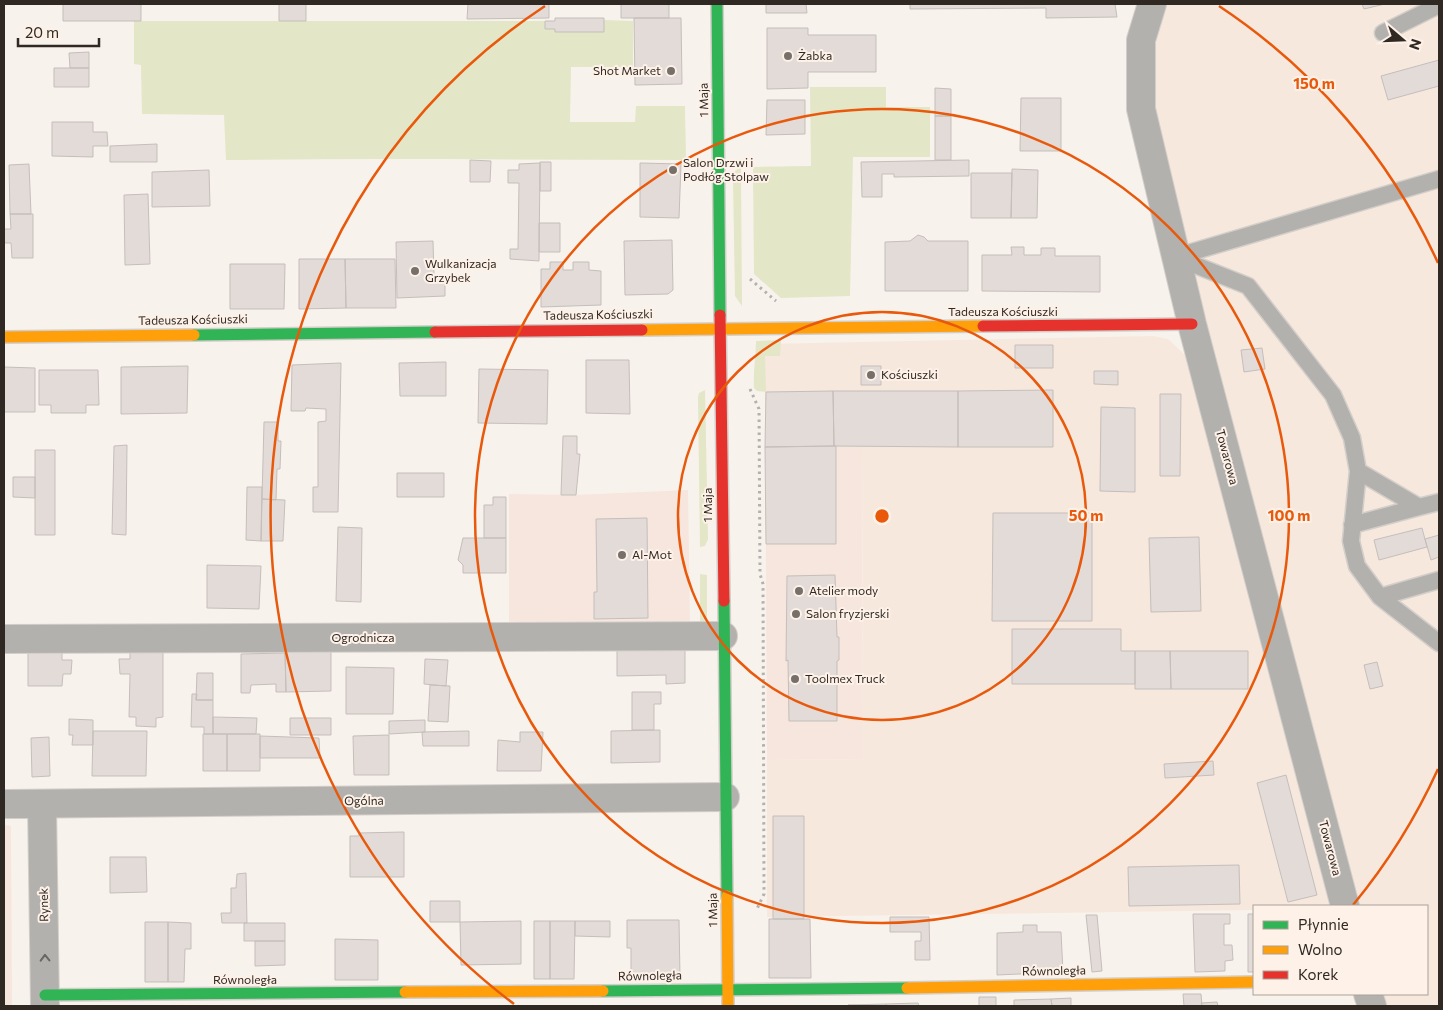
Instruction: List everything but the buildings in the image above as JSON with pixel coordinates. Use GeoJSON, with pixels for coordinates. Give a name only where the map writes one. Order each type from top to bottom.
{"type":"FeatureCollection","features":[{"type":"Feature","properties":{"kind":"street","name":"1 Maja"},"geometry":{"type":"LineString","coordinates":[[717,4],[722,636],[728,1006]]}},
{"type":"Feature","properties":{"kind":"street","name":"Towarowa"},"geometry":{"type":"LineString","coordinates":[[1152,4],[1141,40],[1141,109],[1192,324],[1345,905]]}},
{"type":"Feature","properties":{"kind":"street","name":"Tadeusza Kościuszki"},"geometry":{"type":"LineString","coordinates":[[4,337],[1192,324]]}},
{"type":"Feature","properties":{"kind":"street","name":"Ogrodnicza"},"geometry":{"type":"LineString","coordinates":[[4,639],[722,636]]}},
{"type":"Feature","properties":{"kind":"street","name":"Ogólna"},"geometry":{"type":"LineString","coordinates":[[4,804],[725,797]]}},
{"type":"Feature","properties":{"kind":"street","name":"Rynek"},"geometry":{"type":"LineString","coordinates":[[42,804],[45,1000]]}},
{"type":"Feature","properties":{"kind":"street","name":"Równoległa"},"geometry":{"type":"LineString","coordinates":[[45,1000],[1253,982]]}},
{"type":"Feature","properties":{"kind":"lane"},"geometry":{"type":"LineString","coordinates":[[1383,33],[1439,5]]}},
{"type":"Feature","properties":{"kind":"lane"},"geometry":{"type":"LineString","coordinates":[[1175,257],[1439,179]]}},
{"type":"Feature","properties":{"kind":"lane"},"geometry":{"type":"LineString","coordinates":[[1175,257],[1248,286],[1333,395],[1352,438],[1358,471],[1351,541],[1358,566],[1380,597],[1439,643]]}},
{"type":"Feature","properties":{"kind":"lane"},"geometry":{"type":"LineString","coordinates":[[1358,471],[1419,507]]}},
{"type":"Feature","properties":{"kind":"lane"},"geometry":{"type":"LineString","coordinates":[[1352,525],[1439,502]]}},
{"type":"Feature","properties":{"kind":"lane"},"geometry":{"type":"LineString","coordinates":[[1380,597],[1439,580]]}},
{"type":"Feature","properties":{"kind":"path"},"geometry":{"type":"LineString","coordinates":[[750,279],[779,303]]}},
{"type":"Feature","properties":{"kind":"path"},"geometry":{"type":"LineString","coordinates":[[750,383],[750,390],[759,409],[760,574],[763,594],[764,894],[756,909],[756,918]]}},
{"type":"Feature","properties":{"kind":"shaded area"},"geometry":{"type":"Polygon","coordinates":[[[1154,4],[1439,4],[1439,1006],[1374,1006],[1370,995],[1428,995],[1428,905],[1347,905],[1144,108],[1154,4]]]}},
{"type":"Feature","properties":{"kind":"shaded area"},"geometry":{"type":"Polygon","coordinates":[[[1153,336],[1168,339],[1186,356],[1333,905],[1253,905],[1253,910],[767,917],[767,760],[863,759],[862,447],[833,446],[833,391],[765,392],[765,344],[1153,336]]]}},
{"type":"Feature","properties":{"kind":"shaded area"},"geometry":{"type":"Polygon","coordinates":[[[833,391],[862,446],[863,759],[767,760],[765,392],[833,391]]]}},
{"type":"Feature","properties":{"kind":"shaded area"},"geometry":{"type":"Polygon","coordinates":[[[688,490],[690,627],[509,630],[509,494],[576,495],[688,490]]]}},
{"type":"Feature","properties":{"kind":"shaded area"},"geometry":{"type":"Polygon","coordinates":[[[4,825],[11,826],[12,1006],[4,1006],[4,825]]]}},
{"type":"Feature","properties":{"kind":"green space"},"geometry":{"type":"Polygon","coordinates":[[[604,20],[633,21],[633,67],[571,67],[570,122],[635,122],[636,106],[685,106],[686,160],[226,160],[224,115],[142,114],[141,65],[134,64],[134,21],[545,21],[545,29],[555,29],[555,32],[604,32],[604,20]]]}},
{"type":"Feature","properties":{"kind":"green space"},"geometry":{"type":"Polygon","coordinates":[[[810,87],[886,87],[886,107],[930,107],[930,157],[853,157],[850,296],[781,298],[754,274],[753,167],[811,166],[810,87]]]}},
{"type":"Feature","properties":{"kind":"green space"},"geometry":{"type":"Polygon","coordinates":[[[741,167],[742,306],[735,296],[733,177],[735,171],[741,167]]]}},
{"type":"Feature","properties":{"kind":"green space"},"geometry":{"type":"Polygon","coordinates":[[[781,340],[780,356],[765,356],[766,392],[757,391],[754,388],[756,341],[781,340]]]}},
{"type":"Feature","properties":{"kind":"green space"},"geometry":{"type":"Polygon","coordinates":[[[705,390],[708,539],[705,546],[700,547],[698,397],[699,393],[705,390]]]}},
{"type":"Feature","properties":{"kind":"green space"},"geometry":{"type":"Polygon","coordinates":[[[700,574],[707,575],[707,619],[700,624],[700,574]]]}},
{"type":"Feature","properties":{"kind":"traffic: fast"},"geometry":{"type":"LineString","coordinates":[[717,4],[720,315]]}},
{"type":"Feature","properties":{"kind":"traffic: fast"},"geometry":{"type":"LineString","coordinates":[[194,335],[435,332]]}},
{"type":"Feature","properties":{"kind":"traffic: fast"},"geometry":{"type":"LineString","coordinates":[[724,601],[727,896]]}},
{"type":"Feature","properties":{"kind":"traffic: fast"},"geometry":{"type":"LineString","coordinates":[[603,991],[907,988]]}},
{"type":"Feature","properties":{"kind":"traffic: fast"},"geometry":{"type":"LineString","coordinates":[[45,995],[405,992]]}},
{"type":"Feature","properties":{"kind":"traffic: slow"},"geometry":{"type":"LineString","coordinates":[[642,330],[983,326]]}},
{"type":"Feature","properties":{"kind":"traffic: slow"},"geometry":{"type":"LineString","coordinates":[[4,337],[194,335]]}},
{"type":"Feature","properties":{"kind":"traffic: slow"},"geometry":{"type":"LineString","coordinates":[[727,896],[728,1006]]}},
{"type":"Feature","properties":{"kind":"traffic: slow"},"geometry":{"type":"LineString","coordinates":[[907,988],[1253,982]]}},
{"type":"Feature","properties":{"kind":"traffic: slow"},"geometry":{"type":"LineString","coordinates":[[405,992],[603,991]]}},
{"type":"Feature","properties":{"kind":"traffic: jam"},"geometry":{"type":"LineString","coordinates":[[720,315],[724,601]]}},
{"type":"Feature","properties":{"kind":"traffic: jam"},"geometry":{"type":"LineString","coordinates":[[983,326],[1192,324]]}},
{"type":"Feature","properties":{"kind":"traffic: jam"},"geometry":{"type":"LineString","coordinates":[[435,332],[642,330]]}},
{"type":"Feature","properties":{"kind":"place","name":"Żabka"},"geometry":{"type":"Point","coordinates":[788,56]}},
{"type":"Feature","properties":{"kind":"place","name":"Shot Market"},"geometry":{"type":"Point","coordinates":[671,71]}},
{"type":"Feature","properties":{"kind":"place","name":"Salon Drzwi i Podłóg Stolpaw"},"geometry":{"type":"Point","coordinates":[673,170]}},
{"type":"Feature","properties":{"kind":"place","name":"Wulkanizacja Grzybek"},"geometry":{"type":"Point","coordinates":[415,271]}},
{"type":"Feature","properties":{"kind":"place","name":"Kościuszki"},"geometry":{"type":"Point","coordinates":[871,375]}},
{"type":"Feature","properties":{"kind":"place","name":"Al-Mot"},"geometry":{"type":"Point","coordinates":[622,555]}},
{"type":"Feature","properties":{"kind":"place","name":"Atelier mody"},"geometry":{"type":"Point","coordinates":[799,591]}},
{"type":"Feature","properties":{"kind":"place","name":"Salon fryzjerski"},"geometry":{"type":"Point","coordinates":[796,614]}},
{"type":"Feature","properties":{"kind":"place","name":"Toolmex Truck"},"geometry":{"type":"Point","coordinates":[795,679]}}]}
